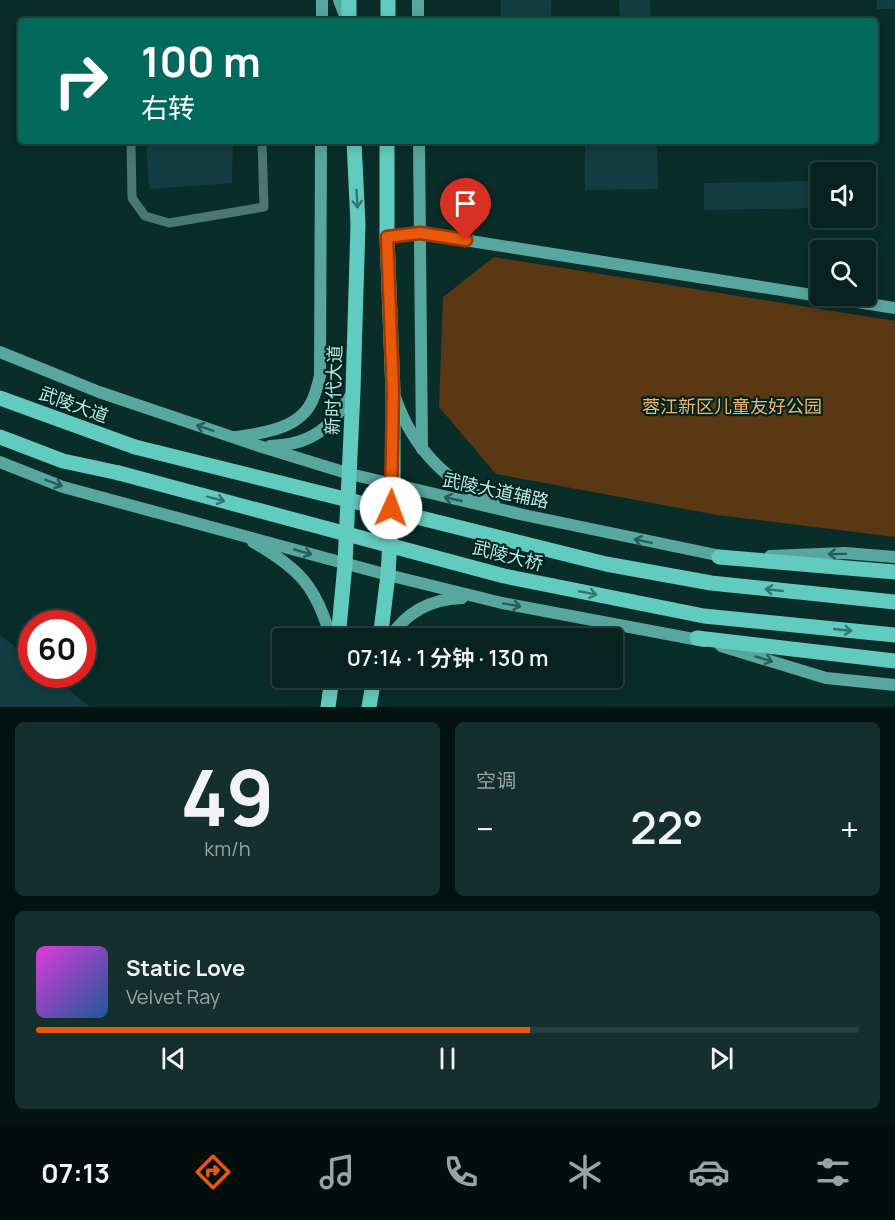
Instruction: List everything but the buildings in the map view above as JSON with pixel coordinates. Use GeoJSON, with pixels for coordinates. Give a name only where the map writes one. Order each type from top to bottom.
{"type":"FeatureCollection","features":[{"type":"Feature","properties":{"kind":"main road"},"geometry":{"type":"LineString","coordinates":[[348,18],[349,0]]}},
{"type":"Feature","properties":{"kind":"main road"},"geometry":{"type":"LineString","coordinates":[[388,0],[388,18]]}},
{"type":"Feature","properties":{"kind":"main road","name":"新时代大道"},"geometry":{"type":"LineString","coordinates":[[339,628],[345,564],[353,391],[358,224],[354,144]]}},
{"type":"Feature","properties":{"kind":"main road"},"geometry":{"type":"LineString","coordinates":[[381,628],[388,575],[393,486],[387,144]]}},
{"type":"Feature","properties":{"kind":"main road","name":"武陵大道"},"geometry":{"type":"LineString","coordinates":[[0,398],[135,447]]}},
{"type":"Feature","properties":{"kind":"main road","name":"武陵大桥"},"geometry":{"type":"LineString","coordinates":[[0,437],[63,461],[119,473],[504,576],[704,616],[895,635]]}},
{"type":"Feature","properties":{"kind":"main road","name":"武陵大桥"},"geometry":{"type":"LineString","coordinates":[[135,447],[606,564],[711,584],[895,602]]}},
{"type":"Feature","properties":{"kind":"main road"},"geometry":{"type":"LineString","coordinates":[[719,557],[895,572]]}},
{"type":"Feature","properties":{"kind":"main road"},"geometry":{"type":"LineString","coordinates":[[697,638],[895,661]]}},
{"type":"Feature","properties":{"kind":"main road"},"geometry":{"type":"LineString","coordinates":[[328,707],[331,688]]}},
{"type":"Feature","properties":{"kind":"main road"},"geometry":{"type":"LineString","coordinates":[[369,707],[372,688]]}},
{"type":"Feature","properties":{"kind":"street"},"geometry":{"type":"LineString","coordinates":[[322,0],[322,18]]}},
{"type":"Feature","properties":{"kind":"street"},"geometry":{"type":"LineString","coordinates":[[339,0],[347,18]]}},
{"type":"Feature","properties":{"kind":"street"},"geometry":{"type":"LineString","coordinates":[[418,0],[418,18]]}},
{"type":"Feature","properties":{"kind":"street"},"geometry":{"type":"LineString","coordinates":[[233,438],[268,432],[293,423],[313,401],[320,376],[321,144]]}},
{"type":"Feature","properties":{"kind":"street"},"geometry":{"type":"LineString","coordinates":[[419,144],[422,449]]}},
{"type":"Feature","properties":{"kind":"street"},"geometry":{"type":"LineString","coordinates":[[387,237],[420,233],[895,308]]}},
{"type":"Feature","properties":{"kind":"street","name":"武陵大道辅路"},"geometry":{"type":"LineString","coordinates":[[0,352],[99,392],[259,447],[393,486],[719,557],[845,553],[895,557]]}},
{"type":"Feature","properties":{"kind":"street"},"geometry":{"type":"LineString","coordinates":[[259,447],[292,446],[318,433],[338,416],[353,391]]}},
{"type":"Feature","properties":{"kind":"street"},"geometry":{"type":"LineString","coordinates":[[393,392],[403,421],[422,449],[443,473],[465,488],[503,508],[524,515]]}},
{"type":"Feature","properties":{"kind":"street"},"geometry":{"type":"LineString","coordinates":[[0,462],[63,487],[388,575],[479,597],[697,638],[826,678],[895,685]]}},
{"type":"Feature","properties":{"kind":"street"},"geometry":{"type":"LineString","coordinates":[[237,533],[275,555],[299,574],[320,603],[327,628]]}},
{"type":"Feature","properties":{"kind":"street"},"geometry":{"type":"LineString","coordinates":[[397,628],[403,620],[424,605],[448,598],[479,597]]}},
{"type":"Feature","properties":{"kind":"lane"},"geometry":{"type":"LineString","coordinates":[[131,144],[132,198],[145,216],[169,223],[264,207],[262,144]]}},
{"type":"Feature","properties":{"kind":"green space","name":"蓉江新区儿童友好公园"},"geometry":{"type":"Polygon","coordinates":[[[494,257],[895,321],[895,537],[717,515],[496,474],[439,407],[443,297],[494,257]]]}},
{"type":"Feature","properties":{"kind":"route"},"geometry":{"type":"LineString","coordinates":[[391,508],[393,392],[387,237],[420,233],[466,240]]}}]}
